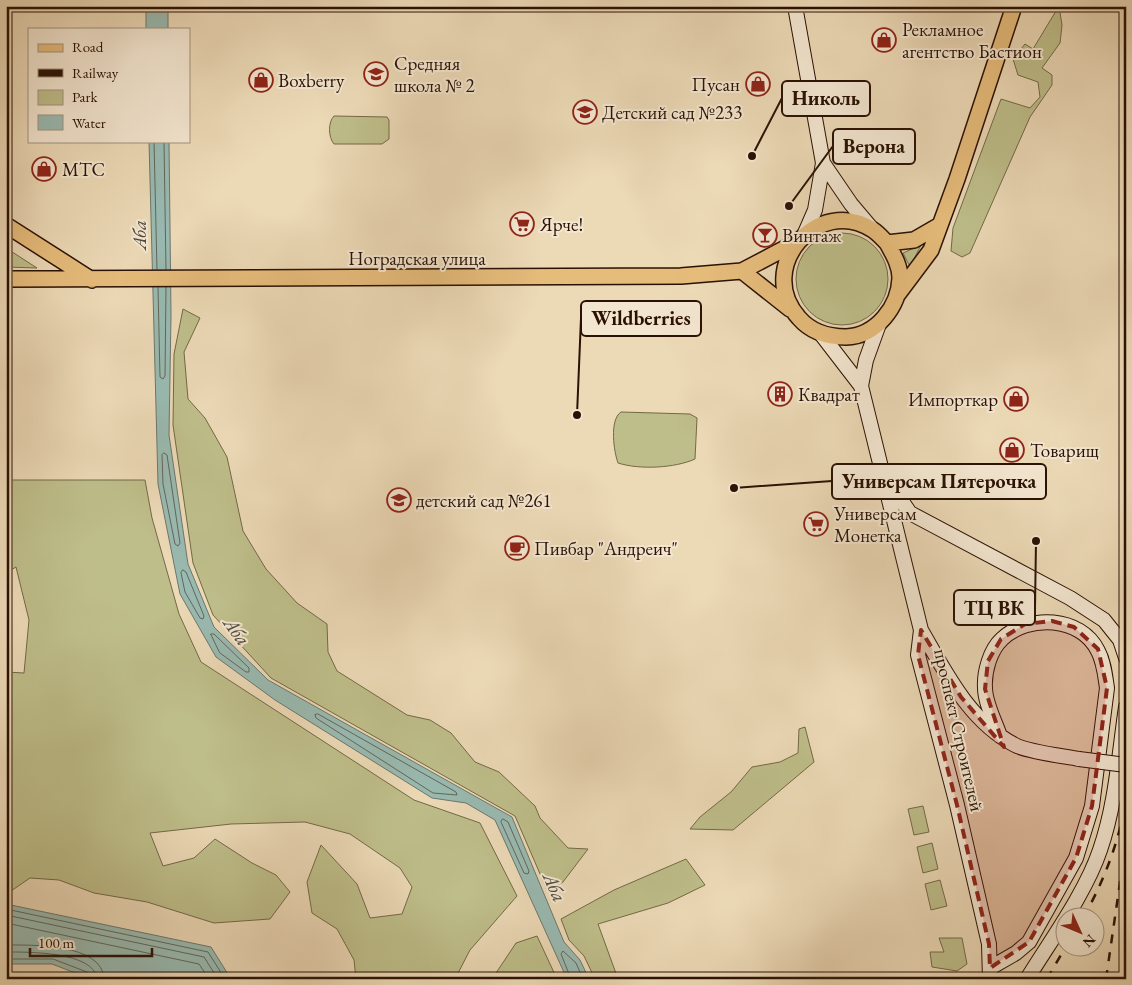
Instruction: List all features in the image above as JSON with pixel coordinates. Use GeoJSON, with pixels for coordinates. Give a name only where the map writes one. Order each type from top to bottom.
{"type":"FeatureCollection","features":[{"type":"Feature","properties":{"kind":"main road"},"geometry":{"type":"LineString","coordinates":[[793,311],[785,294],[783,276],[787,258],[801,238],[815,210],[823,164],[795,6]]}},
{"type":"Feature","properties":{"kind":"main road"},"geometry":{"type":"LineString","coordinates":[[821,334],[836,337],[851,336],[866,332],[878,324],[890,311],[897,296],[931,250],[957,179],[1014,6]]}},
{"type":"Feature","properties":{"kind":"main road"},"geometry":{"type":"LineString","coordinates":[[823,164],[851,204],[887,243],[896,259],[900,277],[897,296]]}},
{"type":"Feature","properties":{"kind":"main road"},"geometry":{"type":"LineString","coordinates":[[861,386],[821,334],[805,324],[793,311],[742,271],[801,238],[821,224],[838,221],[856,223],[873,230]]}},
{"type":"Feature","properties":{"kind":"main road"},"geometry":{"type":"LineString","coordinates":[[6,225],[92,280]]}},
{"type":"Feature","properties":{"kind":"main road"},"geometry":{"type":"LineString","coordinates":[[887,243],[914,240],[940,226]]}},
{"type":"Feature","properties":{"kind":"main road","name":"Ноградская улица"},"geometry":{"type":"LineString","coordinates":[[6,279],[662,276],[742,271]]}},
{"type":"Feature","properties":{"kind":"main road"},"geometry":{"type":"LineString","coordinates":[[861,386],[866,360],[878,324]]}},
{"type":"Feature","properties":{"kind":"main road","name":"проспект Строителей"},"geometry":{"type":"LineString","coordinates":[[861,386],[921,630],[918,655],[957,804],[989,944],[990,973]]}},
{"type":"Feature","properties":{"kind":"main road"},"geometry":{"type":"LineString","coordinates":[[882,472],[910,513],[1070,598],[1104,620],[1120,640],[1126,658]]}},
{"type":"Feature","properties":{"kind":"main road"},"geometry":{"type":"LineString","coordinates":[[990,973],[1029,942],[1076,858],[1092,806],[1107,688],[1104,668],[1098,649],[1074,628],[1052,621],[1025,624],[1001,639],[988,661],[985,689],[1000,736]]}},
{"type":"Feature","properties":{"kind":"main road"},"geometry":{"type":"LineString","coordinates":[[921,630],[961,697],[983,724],[1000,736],[1016,746],[1079,759],[1126,765]]}},
{"type":"Feature","properties":{"kind":"main road"},"geometry":{"type":"LineString","coordinates":[[1027,979],[1085,882],[1100,851],[1110,818],[1126,707]]}},
{"type":"Feature","properties":{"kind":"highlighted area"},"geometry":{"type":"Polygon","coordinates":[[[1052,621],[1074,627],[1098,649],[1107,688],[1092,806],[1076,858],[1029,942],[990,968],[989,944],[957,805],[918,655],[921,630],[961,697],[1004,747],[985,689],[988,661],[1001,639],[1025,624],[1052,621]]]}},
{"type":"Feature","properties":{"kind":"green space"},"geometry":{"type":"Polygon","coordinates":[[[1059,6],[1062,25],[1060,43],[1042,68],[1052,75],[1052,85],[1030,117],[970,253],[962,257],[951,251],[953,228],[1001,99],[1030,108],[1040,97],[1038,82],[1018,75],[1013,59],[1025,44],[1033,49],[1059,6]]]}},
{"type":"Feature","properties":{"kind":"green space"},"geometry":{"type":"Polygon","coordinates":[[[334,116],[387,117],[389,120],[389,139],[382,144],[334,144],[329,130],[334,116]]]}},
{"type":"Feature","properties":{"kind":"green space"},"geometry":{"type":"Polygon","coordinates":[[[833,233],[851,233],[868,240],[881,253],[888,270],[888,288],[881,305],[868,318],[851,325],[833,325],[816,318],[803,305],[796,288],[796,270],[803,253],[816,240],[833,233]]]}},
{"type":"Feature","properties":{"kind":"green space"},"geometry":{"type":"Polygon","coordinates":[[[921,245],[910,267],[903,253],[921,245]]]}},
{"type":"Feature","properties":{"kind":"green space"},"geometry":{"type":"Polygon","coordinates":[[[6,248],[37,268],[6,267],[6,248]]]}},
{"type":"Feature","properties":{"kind":"green space"},"geometry":{"type":"Polygon","coordinates":[[[183,309],[200,318],[184,352],[188,399],[205,418],[227,457],[243,531],[266,569],[297,603],[327,624],[328,652],[337,671],[407,715],[430,720],[451,733],[475,762],[499,772],[535,806],[540,818],[568,848],[588,849],[563,882],[547,890],[515,816],[271,678],[213,615],[193,563],[173,425],[174,354],[183,309]]]}},
{"type":"Feature","properties":{"kind":"green space"},"geometry":{"type":"Polygon","coordinates":[[[621,412],[690,414],[697,418],[695,459],[657,467],[636,467],[618,463],[614,444],[614,429],[617,416],[621,412]]]}},
{"type":"Feature","properties":{"kind":"green space"},"geometry":{"type":"Polygon","coordinates":[[[6,480],[145,480],[152,518],[179,614],[201,662],[414,800],[480,823],[517,896],[470,950],[455,979],[356,979],[354,960],[337,929],[312,913],[307,882],[321,845],[357,884],[370,918],[402,914],[412,887],[400,868],[350,834],[305,822],[231,824],[150,833],[163,866],[194,858],[215,839],[252,863],[276,875],[290,892],[270,919],[214,923],[147,902],[94,893],[59,880],[30,878],[11,891],[6,879],[6,672],[24,673],[29,620],[16,567],[6,573],[6,480]]]}},
{"type":"Feature","properties":{"kind":"green space"},"geometry":{"type":"Polygon","coordinates":[[[805,727],[814,762],[733,830],[690,829],[700,817],[731,792],[752,767],[780,762],[798,753],[799,729],[805,727]]]}},
{"type":"Feature","properties":{"kind":"green space"},"geometry":{"type":"Polygon","coordinates":[[[923,806],[929,832],[914,835],[908,809],[923,806]]]}},
{"type":"Feature","properties":{"kind":"green space"},"geometry":{"type":"Polygon","coordinates":[[[932,843],[938,869],[923,873],[917,847],[932,843]]]}},
{"type":"Feature","properties":{"kind":"green space"},"geometry":{"type":"Polygon","coordinates":[[[686,859],[705,885],[668,903],[598,924],[618,979],[595,979],[584,956],[569,940],[561,919],[614,890],[686,859]]]}},
{"type":"Feature","properties":{"kind":"green space"},"geometry":{"type":"Polygon","coordinates":[[[940,880],[947,906],[931,910],[925,884],[940,880]]]}},
{"type":"Feature","properties":{"kind":"green space"},"geometry":{"type":"Polygon","coordinates":[[[537,936],[557,979],[492,979],[516,943],[537,936]]]}},
{"type":"Feature","properties":{"kind":"green space"},"geometry":{"type":"Polygon","coordinates":[[[939,938],[962,938],[967,964],[957,971],[932,967],[930,952],[944,952],[939,938]]]}},
{"type":"Feature","properties":{"kind":"water"},"geometry":{"type":"Polygon","coordinates":[[[146,6],[168,6],[168,28],[146,28],[146,6]]]}},
{"type":"Feature","properties":{"kind":"water","name":"Аба"},"geometry":{"type":"Polygon","coordinates":[[[149,142],[169,142],[171,315],[169,435],[188,564],[214,627],[268,680],[512,817],[564,942],[580,960],[589,979],[567,979],[495,820],[466,803],[432,798],[275,700],[216,657],[180,594],[158,484],[149,142]]]}},
{"type":"Feature","properties":{"kind":"water"},"geometry":{"type":"Polygon","coordinates":[[[6,904],[211,947],[231,979],[91,979],[52,964],[6,964],[6,904]]]}},
{"type":"Feature","properties":{"kind":"railway"},"geometry":{"type":"LineString","coordinates":[[1088,908],[1110,861],[1126,800]]}},
{"type":"Feature","properties":{"kind":"railway"},"geometry":{"type":"LineString","coordinates":[[1106,979],[1126,841]]}},
{"type":"Feature","properties":{"kind":"railway"},"geometry":{"type":"LineString","coordinates":[[1047,979],[1059,958]]}},
{"type":"Feature","properties":{"kind":"place","name":"Рекламное агентство Бастион"},"geometry":{"type":"Point","coordinates":[884,40]}},
{"type":"Feature","properties":{"kind":"place","name":"Средняя школа № 2"},"geometry":{"type":"Point","coordinates":[376,74]}},
{"type":"Feature","properties":{"kind":"place","name":"Boxberry"},"geometry":{"type":"Point","coordinates":[261,80]}},
{"type":"Feature","properties":{"kind":"place","name":"Пусан"},"geometry":{"type":"Point","coordinates":[758,84]}},
{"type":"Feature","properties":{"kind":"place","name":"Детский сад №233"},"geometry":{"type":"Point","coordinates":[585,112]}},
{"type":"Feature","properties":{"kind":"place","name":"Николь"},"geometry":{"type":"Point","coordinates":[752,156]}},
{"type":"Feature","properties":{"kind":"place","name":"МТС"},"geometry":{"type":"Point","coordinates":[44,169]}},
{"type":"Feature","properties":{"kind":"place","name":"Верона"},"geometry":{"type":"Point","coordinates":[789,206]}},
{"type":"Feature","properties":{"kind":"place","name":"Ярче!"},"geometry":{"type":"Point","coordinates":[522,224]}},
{"type":"Feature","properties":{"kind":"place","name":"Винтаж"},"geometry":{"type":"Point","coordinates":[765,235]}},
{"type":"Feature","properties":{"kind":"place","name":"Квадрат"},"geometry":{"type":"Point","coordinates":[780,394]}},
{"type":"Feature","properties":{"kind":"place","name":"Импорткар"},"geometry":{"type":"Point","coordinates":[1016,399]}},
{"type":"Feature","properties":{"kind":"place","name":"Wildberries"},"geometry":{"type":"Point","coordinates":[577,415]}},
{"type":"Feature","properties":{"kind":"place","name":"Товарищ"},"geometry":{"type":"Point","coordinates":[1012,450]}},
{"type":"Feature","properties":{"kind":"place","name":"Универсам Пятерочка"},"geometry":{"type":"Point","coordinates":[734,488]}},
{"type":"Feature","properties":{"kind":"place","name":"детский сад №261"},"geometry":{"type":"Point","coordinates":[399,500]}},
{"type":"Feature","properties":{"kind":"place","name":"Универсам Монетка"},"geometry":{"type":"Point","coordinates":[816,524]}},
{"type":"Feature","properties":{"kind":"place","name":"ТЦ ВК"},"geometry":{"type":"Point","coordinates":[1036,541]}},
{"type":"Feature","properties":{"kind":"place","name":"Пивбар \"Андреич\""},"geometry":{"type":"Point","coordinates":[517,548]}}]}
